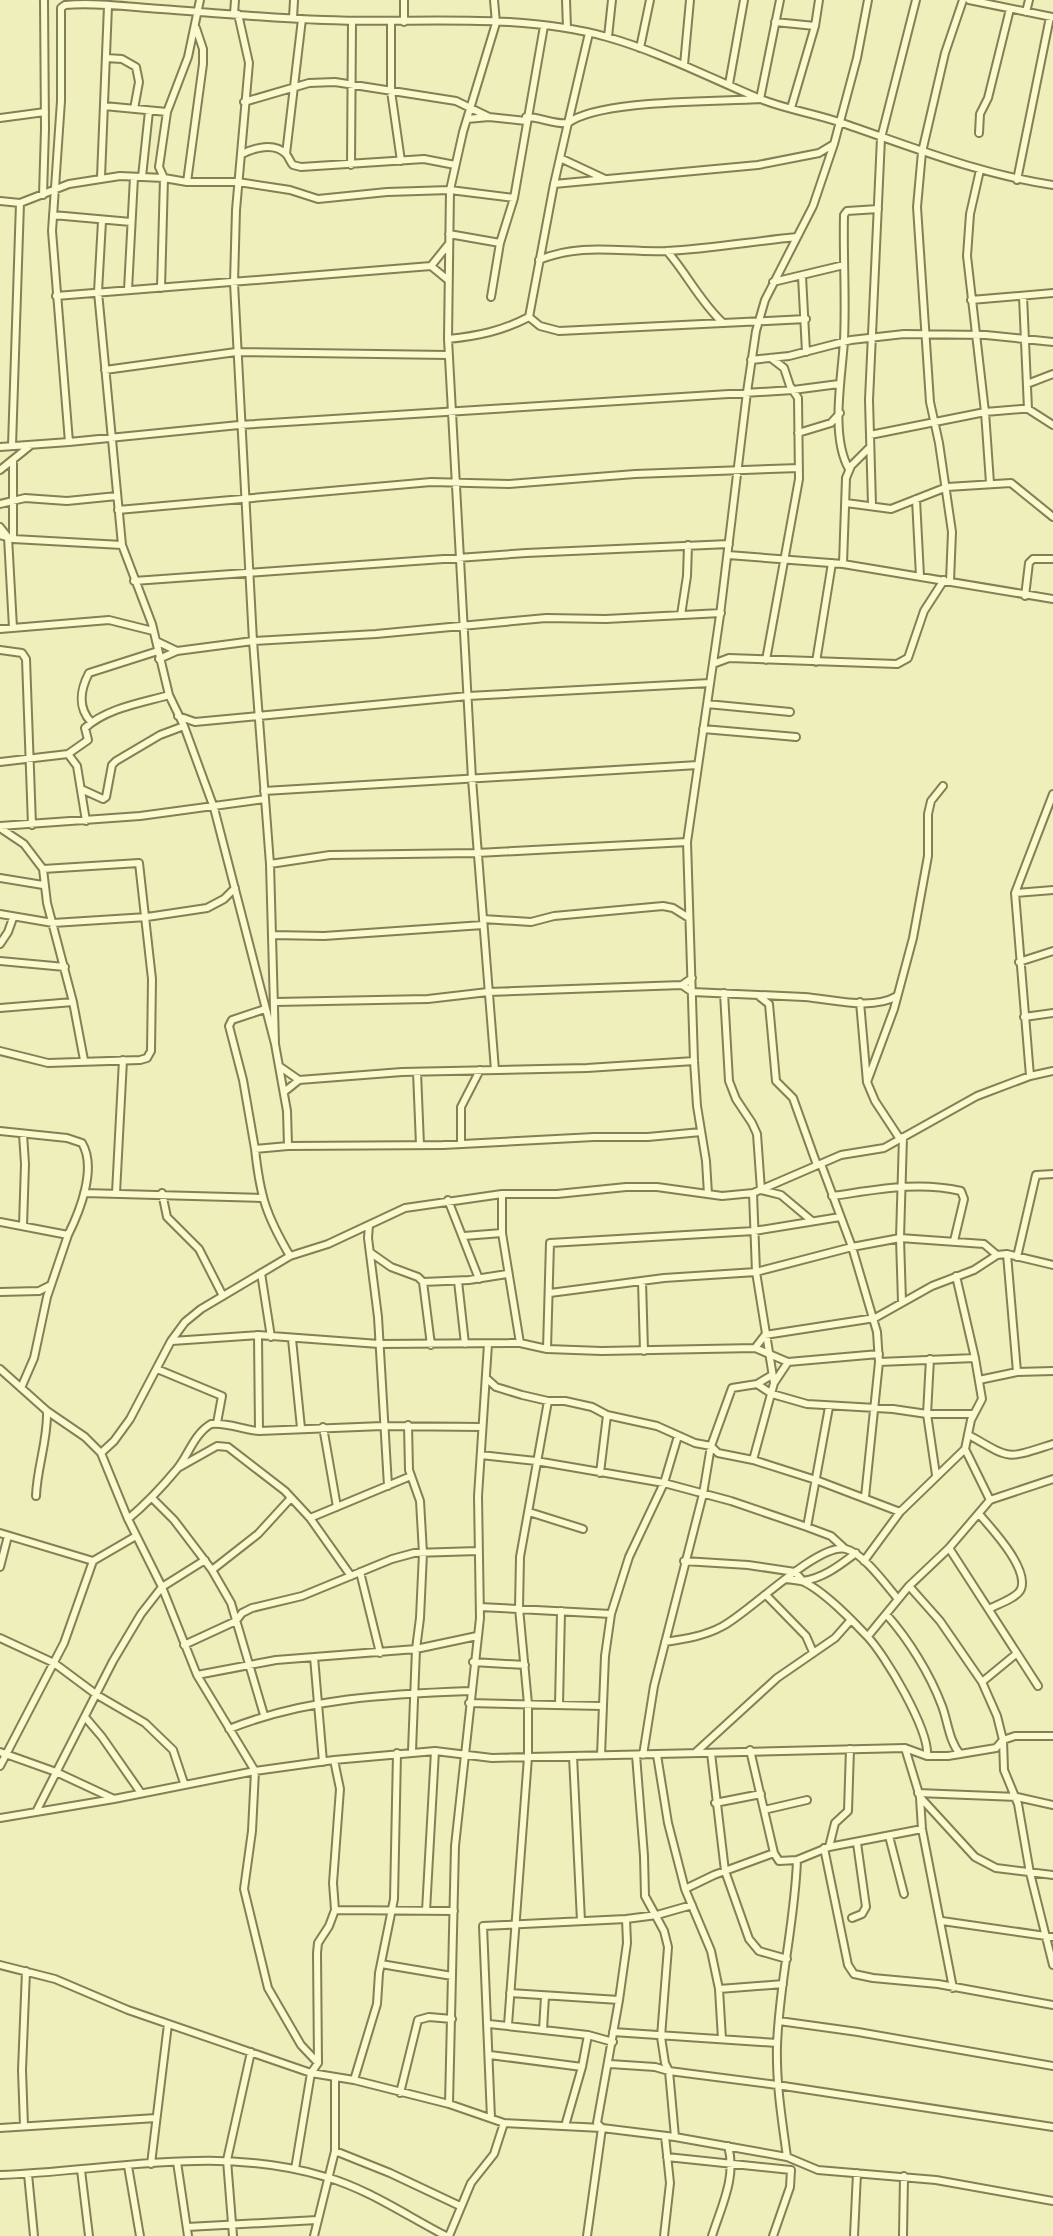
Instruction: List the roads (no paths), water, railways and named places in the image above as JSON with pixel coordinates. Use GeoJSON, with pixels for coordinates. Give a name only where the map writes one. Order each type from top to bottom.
{"type":"FeatureCollection","features":[{"type":"Feature","properties":{"kind":"street"},"geometry":{"type":"LineString","coordinates":[[43,195],[44,0]]}},
{"type":"Feature","properties":{"kind":"street"},"geometry":{"type":"LineString","coordinates":[[161,288],[164,178],[159,167],[169,102],[181,82],[200,0]]}},
{"type":"Feature","properties":{"kind":"street"},"geometry":{"type":"LineString","coordinates":[[235,0],[249,63],[238,182],[234,283],[236,352],[270,864],[275,1044]]}},
{"type":"Feature","properties":{"kind":"street"},"geometry":{"type":"LineString","coordinates":[[293,18],[294,0]]}},
{"type":"Feature","properties":{"kind":"street"},"geometry":{"type":"LineString","coordinates":[[404,0],[404,22]]}},
{"type":"Feature","properties":{"kind":"street"},"geometry":{"type":"LineString","coordinates":[[566,0],[567,28]]}},
{"type":"Feature","properties":{"kind":"street"},"geometry":{"type":"LineString","coordinates":[[608,37],[612,0]]}},
{"type":"Feature","properties":{"kind":"street"},"geometry":{"type":"LineString","coordinates":[[640,48],[650,0]]}},
{"type":"Feature","properties":{"kind":"street"},"geometry":{"type":"LineString","coordinates":[[684,65],[690,0]]}},
{"type":"Feature","properties":{"kind":"street"},"geometry":{"type":"LineString","coordinates":[[729,84],[744,0]]}},
{"type":"Feature","properties":{"kind":"street"},"geometry":{"type":"LineString","coordinates":[[760,99],[780,0]]}},
{"type":"Feature","properties":{"kind":"street"},"geometry":{"type":"LineString","coordinates":[[791,108],[815,26],[819,0]]}},
{"type":"Feature","properties":{"kind":"street"},"geometry":{"type":"LineString","coordinates":[[708,1194],[694,1061],[687,842],[721,613],[751,360],[773,282],[813,206],[834,144],[868,0]]}},
{"type":"Feature","properties":{"kind":"street"},"geometry":{"type":"LineString","coordinates":[[872,505],[870,435],[881,138],[916,0]]}},
{"type":"Feature","properties":{"kind":"street"},"geometry":{"type":"LineString","coordinates":[[713,664],[729,658],[903,662],[910,653],[924,611],[947,581],[952,532],[936,422],[930,402],[917,207],[922,152],[945,53],[966,0],[1052,17],[1017,180]]}},
{"type":"Feature","properties":{"kind":"street"},"geometry":{"type":"LineString","coordinates":[[1026,12],[1029,0]]}},
{"type":"Feature","properties":{"kind":"street"},"geometry":{"type":"LineString","coordinates":[[495,1070],[477,853],[459,559],[448,355],[448,245],[450,190],[470,107],[496,23],[496,1]]}},
{"type":"Feature","properties":{"kind":"street"},"geometry":{"type":"LineString","coordinates":[[69,442],[56,296],[53,215],[61,101],[61,8],[71,4],[128,3],[199,12],[302,19],[496,23],[567,28],[640,48],[760,99],[840,122],[922,152],[1017,180],[1053,185]]}},
{"type":"Feature","properties":{"kind":"street"},"geometry":{"type":"LineString","coordinates":[[101,177],[106,58],[113,4]]}},
{"type":"Feature","properties":{"kind":"street"},"geometry":{"type":"LineString","coordinates":[[979,133],[980,114],[988,98],[1010,9]]}},
{"type":"Feature","properties":{"kind":"street"},"geometry":{"type":"LineString","coordinates":[[286,154],[302,19]]}},
{"type":"Feature","properties":{"kind":"street"},"geometry":{"type":"LineString","coordinates":[[351,165],[352,21]]}},
{"type":"Feature","properties":{"kind":"street"},"geometry":{"type":"LineString","coordinates":[[391,22],[391,91],[401,161]]}},
{"type":"Feature","properties":{"kind":"street"},"geometry":{"type":"LineString","coordinates":[[775,22],[815,26]]}},
{"type":"Feature","properties":{"kind":"street"},"geometry":{"type":"LineString","coordinates":[[491,297],[500,243],[514,198],[544,26]]}},
{"type":"Feature","properties":{"kind":"street"},"geometry":{"type":"LineString","coordinates":[[187,182],[203,64],[200,36],[195,27]]}},
{"type":"Feature","properties":{"kind":"street"},"geometry":{"type":"LineString","coordinates":[[529,317],[554,184],[589,33]]}},
{"type":"Feature","properties":{"kind":"street"},"geometry":{"type":"LineString","coordinates":[[106,58],[122,59],[136,67],[139,82],[134,109]]}},
{"type":"Feature","properties":{"kind":"street"},"geometry":{"type":"LineString","coordinates":[[244,102],[309,83],[351,85],[456,101],[489,117]]}},
{"type":"Feature","properties":{"kind":"street"},"geometry":{"type":"LineString","coordinates":[[467,119],[543,118],[561,124],[613,107],[760,99]]}},
{"type":"Feature","properties":{"kind":"street"},"geometry":{"type":"LineString","coordinates":[[104,106],[167,112]]}},
{"type":"Feature","properties":{"kind":"street"},"geometry":{"type":"LineString","coordinates":[[142,177],[149,111]]}},
{"type":"Feature","properties":{"kind":"street"},"geometry":{"type":"LineString","coordinates":[[0,118],[45,112]]}},
{"type":"Feature","properties":{"kind":"street"},"geometry":{"type":"LineString","coordinates":[[554,184],[783,161],[819,153],[834,144]]}},
{"type":"Feature","properties":{"kind":"street"},"geometry":{"type":"LineString","coordinates":[[242,154],[264,146],[286,154],[293,165],[301,167],[424,159],[455,165]]}},
{"type":"Feature","properties":{"kind":"street"},"geometry":{"type":"LineString","coordinates":[[560,158],[605,179]]}},
{"type":"Feature","properties":{"kind":"street"},"geometry":{"type":"LineString","coordinates":[[980,170],[967,235],[990,483]]}},
{"type":"Feature","properties":{"kind":"street"},"geometry":{"type":"LineString","coordinates":[[0,201],[20,203],[69,184],[101,177],[238,182],[290,190],[318,199],[450,190],[514,198]]}},
{"type":"Feature","properties":{"kind":"street"},"geometry":{"type":"LineString","coordinates":[[128,290],[134,177]]}},
{"type":"Feature","properties":{"kind":"street"},"geometry":{"type":"LineString","coordinates":[[12,446],[20,203]]}},
{"type":"Feature","properties":{"kind":"street"},"geometry":{"type":"LineString","coordinates":[[849,469],[842,450],[839,384],[844,342],[844,215],[847,211],[878,209]]}},
{"type":"Feature","properties":{"kind":"street"},"geometry":{"type":"LineString","coordinates":[[53,215],[131,222]]}},
{"type":"Feature","properties":{"kind":"street"},"geometry":{"type":"LineString","coordinates":[[102,221],[98,292],[122,545],[153,631],[169,695],[214,808],[275,1044],[287,1111],[288,1146]]}},
{"type":"Feature","properties":{"kind":"street"},"geometry":{"type":"LineString","coordinates":[[449,234],[500,243]]}},
{"type":"Feature","properties":{"kind":"street"},"geometry":{"type":"LineString","coordinates":[[539,260],[555,253],[592,248],[667,251],[797,237]]}},
{"type":"Feature","properties":{"kind":"street"},"geometry":{"type":"LineString","coordinates":[[431,266],[448,245]]}},
{"type":"Feature","properties":{"kind":"street"},"geometry":{"type":"LineString","coordinates":[[542,245],[555,253]]}},
{"type":"Feature","properties":{"kind":"street"},"geometry":{"type":"LineString","coordinates":[[667,251],[685,271],[700,300],[722,322]]}},
{"type":"Feature","properties":{"kind":"street"},"geometry":{"type":"LineString","coordinates":[[773,282],[844,265]]}},
{"type":"Feature","properties":{"kind":"street"},"geometry":{"type":"LineString","coordinates":[[56,296],[431,266],[448,280]]}},
{"type":"Feature","properties":{"kind":"street"},"geometry":{"type":"LineString","coordinates":[[802,276],[806,352]]}},
{"type":"Feature","properties":{"kind":"street"},"geometry":{"type":"LineString","coordinates":[[971,300],[1053,293]]}},
{"type":"Feature","properties":{"kind":"street"},"geometry":{"type":"LineString","coordinates":[[1023,296],[1028,409]]}},
{"type":"Feature","properties":{"kind":"street"},"geometry":{"type":"LineString","coordinates":[[448,339],[506,329],[529,317]]}},
{"type":"Feature","properties":{"kind":"street"},"geometry":{"type":"LineString","coordinates":[[529,317],[540,326],[559,331],[806,319]]}},
{"type":"Feature","properties":{"kind":"street"},"geometry":{"type":"LineString","coordinates":[[751,360],[789,356],[873,337],[926,333],[976,334],[1053,342]]}},
{"type":"Feature","properties":{"kind":"street"},"geometry":{"type":"LineString","coordinates":[[105,370],[236,352],[448,355]]}},
{"type":"Feature","properties":{"kind":"street"},"geometry":{"type":"LineString","coordinates":[[784,368],[789,356]]}},
{"type":"Feature","properties":{"kind":"street"},"geometry":{"type":"LineString","coordinates":[[766,660],[798,499],[799,468],[798,398],[784,368],[771,358]]}},
{"type":"Feature","properties":{"kind":"street"},"geometry":{"type":"LineString","coordinates":[[1027,384],[1053,374]]}},
{"type":"Feature","properties":{"kind":"street"},"geometry":{"type":"LineString","coordinates":[[0,447],[239,425],[793,390],[839,384]]}},
{"type":"Feature","properties":{"kind":"street"},"geometry":{"type":"LineString","coordinates":[[870,435],[985,412],[1028,409],[1053,425]]}},
{"type":"Feature","properties":{"kind":"street"},"geometry":{"type":"LineString","coordinates":[[798,433],[831,423],[840,413]]}},
{"type":"Feature","properties":{"kind":"street"},"geometry":{"type":"LineString","coordinates":[[831,423],[841,430]]}},
{"type":"Feature","properties":{"kind":"street"},"geometry":{"type":"LineString","coordinates":[[0,470],[32,444]]}},
{"type":"Feature","properties":{"kind":"street"},"geometry":{"type":"LineString","coordinates":[[843,564],[845,487],[849,469],[870,447]]}},
{"type":"Feature","properties":{"kind":"street"},"geometry":{"type":"LineString","coordinates":[[13,461],[15,500],[10,538],[13,628]]}},
{"type":"Feature","properties":{"kind":"street"},"geometry":{"type":"LineString","coordinates":[[118,510],[431,482],[509,484],[635,474],[799,468]]}},
{"type":"Feature","properties":{"kind":"street"},"geometry":{"type":"LineString","coordinates":[[846,503],[891,509],[947,487],[1016,484],[1031,502],[1053,517]]}},
{"type":"Feature","properties":{"kind":"street"},"geometry":{"type":"LineString","coordinates":[[0,504],[39,498],[67,501],[117,496]]}},
{"type":"Feature","properties":{"kind":"street"},"geometry":{"type":"LineString","coordinates":[[916,499],[920,576]]}},
{"type":"Feature","properties":{"kind":"street"},"geometry":{"type":"LineString","coordinates":[[0,527],[10,538]]}},
{"type":"Feature","properties":{"kind":"street"},"geometry":{"type":"LineString","coordinates":[[0,535],[122,545]]}},
{"type":"Feature","properties":{"kind":"street"},"geometry":{"type":"LineString","coordinates":[[134,581],[307,567],[729,544]]}},
{"type":"Feature","properties":{"kind":"street"},"geometry":{"type":"LineString","coordinates":[[681,615],[688,545]]}},
{"type":"Feature","properties":{"kind":"street"},"geometry":{"type":"LineString","coordinates":[[728,555],[843,564],[1053,599]]}},
{"type":"Feature","properties":{"kind":"street"},"geometry":{"type":"LineString","coordinates":[[1025,596],[1029,563],[1033,559],[1053,559]]}},
{"type":"Feature","properties":{"kind":"street"},"geometry":{"type":"LineString","coordinates":[[816,662],[832,563]]}},
{"type":"Feature","properties":{"kind":"street"},"geometry":{"type":"LineString","coordinates":[[91,722],[82,710],[81,702],[89,673],[177,651],[253,641],[546,618],[606,619],[721,613]]}},
{"type":"Feature","properties":{"kind":"street"},"geometry":{"type":"LineString","coordinates":[[0,629],[109,620],[153,631]]}},
{"type":"Feature","properties":{"kind":"street"},"geometry":{"type":"LineString","coordinates":[[156,641],[177,651]]}},
{"type":"Feature","properties":{"kind":"street"},"geometry":{"type":"LineString","coordinates":[[716,642],[729,658]]}},
{"type":"Feature","properties":{"kind":"street"},"geometry":{"type":"LineString","coordinates":[[0,650],[22,653],[26,659],[32,825]]}},
{"type":"Feature","properties":{"kind":"street"},"geometry":{"type":"LineString","coordinates":[[81,789],[103,799],[112,765],[116,761],[160,735],[195,722],[468,696],[710,683]]}},
{"type":"Feature","properties":{"kind":"street"},"geometry":{"type":"LineString","coordinates":[[0,762],[68,754],[88,740],[85,728],[91,722],[130,705],[169,695]]}},
{"type":"Feature","properties":{"kind":"street"},"geometry":{"type":"LineString","coordinates":[[707,704],[790,712]]}},
{"type":"Feature","properties":{"kind":"street"},"geometry":{"type":"LineString","coordinates":[[178,716],[195,722]]}},
{"type":"Feature","properties":{"kind":"street"},"geometry":{"type":"LineString","coordinates":[[703,729],[796,737]]}},
{"type":"Feature","properties":{"kind":"street"},"geometry":{"type":"LineString","coordinates":[[68,754],[77,766],[86,821]]}},
{"type":"Feature","properties":{"kind":"street"},"geometry":{"type":"LineString","coordinates":[[0,827],[214,808],[265,795],[698,765]]}},
{"type":"Feature","properties":{"kind":"street"},"geometry":{"type":"LineString","coordinates":[[867,1082],[897,996],[913,938],[928,856],[928,814],[931,801],[943,786]]}},
{"type":"Feature","properties":{"kind":"street"},"geometry":{"type":"LineString","coordinates":[[1030,1076],[1015,893],[1053,794]]}},
{"type":"Feature","properties":{"kind":"street"},"geometry":{"type":"LineString","coordinates":[[23,825],[24,844]]}},
{"type":"Feature","properties":{"kind":"street"},"geometry":{"type":"LineString","coordinates":[[0,827],[24,844],[43,869],[43,885],[65,967],[84,1060]]}},
{"type":"Feature","properties":{"kind":"street"},"geometry":{"type":"LineString","coordinates":[[270,864],[330,855],[477,853],[687,842]]}},
{"type":"Feature","properties":{"kind":"street"},"geometry":{"type":"LineString","coordinates":[[2,1053],[48,1063],[147,1058],[151,1051],[152,979],[139,863],[43,869]]}},
{"type":"Feature","properties":{"kind":"street"},"geometry":{"type":"LineString","coordinates":[[0,878],[43,885]]}},
{"type":"Feature","properties":{"kind":"street"},"geometry":{"type":"LineString","coordinates":[[0,914],[53,923],[147,917],[207,908],[224,899],[235,888]]}},
{"type":"Feature","properties":{"kind":"street"},"geometry":{"type":"LineString","coordinates":[[1015,893],[1053,890]]}},
{"type":"Feature","properties":{"kind":"street"},"geometry":{"type":"LineString","coordinates":[[272,935],[324,936],[483,922],[531,922],[554,916],[663,906],[689,918]]}},
{"type":"Feature","properties":{"kind":"street"},"geometry":{"type":"LineString","coordinates":[[0,944],[13,918]]}},
{"type":"Feature","properties":{"kind":"street"},"geometry":{"type":"LineString","coordinates":[[1019,962],[1053,951]]}},
{"type":"Feature","properties":{"kind":"street"},"geometry":{"type":"LineString","coordinates":[[0,961],[65,967]]}},
{"type":"Feature","properties":{"kind":"street"},"geometry":{"type":"LineString","coordinates":[[275,1002],[403,1001],[488,992],[682,985],[692,978]]}},
{"type":"Feature","properties":{"kind":"street"},"geometry":{"type":"LineString","coordinates":[[682,985],[692,992],[860,1002],[884,1001],[897,996]]}},
{"type":"Feature","properties":{"kind":"street"},"geometry":{"type":"LineString","coordinates":[[724,993],[729,1081],[757,1134],[756,1272],[773,1379],[772,1394],[753,1460]]}},
{"type":"Feature","properties":{"kind":"street"},"geometry":{"type":"LineString","coordinates":[[753,994],[769,1004],[776,1081],[795,1102],[852,1247],[875,1318],[879,1362],[865,1497]]}},
{"type":"Feature","properties":{"kind":"street"},"geometry":{"type":"LineString","coordinates":[[0,1008],[73,1002]]}},
{"type":"Feature","properties":{"kind":"street"},"geometry":{"type":"LineString","coordinates":[[860,1002],[867,1082],[875,1101],[902,1138],[902,1302]]}},
{"type":"Feature","properties":{"kind":"street"},"geometry":{"type":"LineString","coordinates":[[265,1009],[232,1020],[229,1026],[243,1080],[261,1198],[290,1256]]}},
{"type":"Feature","properties":{"kind":"street"},"geometry":{"type":"LineString","coordinates":[[1024,1017],[1053,1013]]}},
{"type":"Feature","properties":{"kind":"street"},"geometry":{"type":"LineString","coordinates":[[116,1193],[123,1060]]}},
{"type":"Feature","properties":{"kind":"street"},"geometry":{"type":"LineString","coordinates":[[284,1092],[299,1080],[694,1061]]}},
{"type":"Feature","properties":{"kind":"street"},"geometry":{"type":"LineString","coordinates":[[278,1065],[299,1080]]}},
{"type":"Feature","properties":{"kind":"street"},"geometry":{"type":"LineString","coordinates":[[461,1144],[461,1107],[480,1070]]}},
{"type":"Feature","properties":{"kind":"street"},"geometry":{"type":"LineString","coordinates":[[101,1453],[130,1419],[171,1341],[185,1322],[290,1256],[328,1244],[405,1208],[502,1194],[557,1194],[626,1187],[708,1194],[757,1192],[841,1155],[884,1148],[977,1096],[1030,1076],[1053,1071]]}},
{"type":"Feature","properties":{"kind":"street"},"geometry":{"type":"LineString","coordinates":[[417,1072],[420,1145]]}},
{"type":"Feature","properties":{"kind":"street"},"geometry":{"type":"LineString","coordinates":[[0,1131],[67,1138],[82,1143],[86,1150],[84,1193],[47,1297],[39,1340],[21,1388]]}},
{"type":"Feature","properties":{"kind":"street"},"geometry":{"type":"LineString","coordinates":[[255,1149],[648,1137],[701,1132]]}},
{"type":"Feature","properties":{"kind":"street"},"geometry":{"type":"LineString","coordinates":[[23,1134],[26,1151],[23,1226]]}},
{"type":"Feature","properties":{"kind":"street"},"geometry":{"type":"LineString","coordinates":[[1017,1257],[1036,1175],[1053,1174]]}},
{"type":"Feature","properties":{"kind":"street"},"geometry":{"type":"LineString","coordinates":[[832,1196],[903,1186],[961,1191],[964,1199],[954,1241]]}},
{"type":"Feature","properties":{"kind":"street"},"geometry":{"type":"LineString","coordinates":[[757,1192],[781,1195],[812,1221]]}},
{"type":"Feature","properties":{"kind":"street"},"geometry":{"type":"LineString","coordinates":[[84,1193],[261,1198]]}},
{"type":"Feature","properties":{"kind":"street"},"geometry":{"type":"LineString","coordinates":[[162,1193],[167,1217],[199,1249],[223,1296]]}},
{"type":"Feature","properties":{"kind":"street"},"geometry":{"type":"LineString","coordinates":[[502,1194],[502,1233],[520,1343]]}},
{"type":"Feature","properties":{"kind":"street"},"geometry":{"type":"LineString","coordinates":[[448,1200],[479,1279]]}},
{"type":"Feature","properties":{"kind":"street"},"geometry":{"type":"LineString","coordinates":[[547,1349],[550,1293],[548,1247],[553,1242],[754,1231],[840,1217]]}},
{"type":"Feature","properties":{"kind":"street"},"geometry":{"type":"LineString","coordinates":[[0,1222],[68,1235]]}},
{"type":"Feature","properties":{"kind":"street"},"geometry":{"type":"LineString","coordinates":[[369,1225],[388,1486]]}},
{"type":"Feature","properties":{"kind":"street"},"geometry":{"type":"LineString","coordinates":[[355,1231],[368,1238]]}},
{"type":"Feature","properties":{"kind":"street"},"geometry":{"type":"LineString","coordinates":[[464,1236],[502,1233]]}},
{"type":"Feature","properties":{"kind":"street"},"geometry":{"type":"LineString","coordinates":[[550,1293],[642,1281],[756,1272],[900,1238],[984,1244],[997,1255]]}},
{"type":"Feature","properties":{"kind":"street"},"geometry":{"type":"LineString","coordinates":[[370,1253],[423,1282],[431,1345]]}},
{"type":"Feature","properties":{"kind":"street"},"geometry":{"type":"LineString","coordinates":[[1007,1254],[1017,1372]]}},
{"type":"Feature","properties":{"kind":"street"},"geometry":{"type":"LineString","coordinates":[[755,1348],[765,1335],[875,1318],[902,1302],[974,1270],[997,1255],[1007,1254],[1053,1265]]}},
{"type":"Feature","properties":{"kind":"street"},"geometry":{"type":"LineString","coordinates":[[261,1273],[271,1337]]}},
{"type":"Feature","properties":{"kind":"street"},"geometry":{"type":"LineString","coordinates":[[423,1282],[507,1274]]}},
{"type":"Feature","properties":{"kind":"street"},"geometry":{"type":"LineString","coordinates":[[864,1561],[900,1512],[965,1449],[974,1414],[982,1399],[956,1276]]}},
{"type":"Feature","properties":{"kind":"street"},"geometry":{"type":"LineString","coordinates":[[458,1281],[465,1344]]}},
{"type":"Feature","properties":{"kind":"street"},"geometry":{"type":"LineString","coordinates":[[642,1281],[644,1351]]}},
{"type":"Feature","properties":{"kind":"street"},"geometry":{"type":"LineString","coordinates":[[0,1292],[39,1291],[51,1285]]}},
{"type":"Feature","properties":{"kind":"street"},"geometry":{"type":"LineString","coordinates":[[39,1291],[47,1297]]}},
{"type":"Feature","properties":{"kind":"street"},"geometry":{"type":"LineString","coordinates":[[171,1341],[258,1335],[379,1344],[520,1343],[547,1349],[644,1351],[755,1348],[788,1362],[879,1354]]}},
{"type":"Feature","properties":{"kind":"street"},"geometry":{"type":"LineString","coordinates":[[258,1335],[259,1431]]}},
{"type":"Feature","properties":{"kind":"street"},"geometry":{"type":"LineString","coordinates":[[292,1339],[301,1428]]}},
{"type":"Feature","properties":{"kind":"street"},"geometry":{"type":"LineString","coordinates":[[449,2104],[455,1846],[480,1607],[478,1551],[488,1344]]}},
{"type":"Feature","properties":{"kind":"street"},"geometry":{"type":"LineString","coordinates":[[879,1362],[975,1358]]}},
{"type":"Feature","properties":{"kind":"street"},"geometry":{"type":"LineString","coordinates":[[930,1359],[927,1414],[936,1475]]}},
{"type":"Feature","properties":{"kind":"street"},"geometry":{"type":"LineString","coordinates":[[675,2137],[669,2071],[661,2037],[668,1947],[657,1915],[645,1896],[639,1755],[684,1561],[703,1494],[711,1446],[732,1388],[773,1379],[788,1362]]}},
{"type":"Feature","properties":{"kind":"street"},"geometry":{"type":"LineString","coordinates":[[0,1369],[101,1453],[128,1519],[162,1587],[197,1675],[255,1771],[252,1831],[244,1889],[268,1988],[301,2045],[318,2063]]}},
{"type":"Feature","properties":{"kind":"street"},"geometry":{"type":"LineString","coordinates":[[157,1369],[222,1396],[217,1423]]}},
{"type":"Feature","properties":{"kind":"street"},"geometry":{"type":"LineString","coordinates":[[979,1380],[1017,1372],[1053,1371]]}},
{"type":"Feature","properties":{"kind":"street"},"geometry":{"type":"LineString","coordinates":[[486,1378],[496,1387]]}},
{"type":"Feature","properties":{"kind":"street"},"geometry":{"type":"LineString","coordinates":[[757,1384],[772,1394],[807,1404],[927,1414],[974,1414]]}},
{"type":"Feature","properties":{"kind":"street"},"geometry":{"type":"LineString","coordinates":[[485,1389],[496,1387],[548,1401],[565,1401],[592,1407],[607,1415],[657,1426],[711,1446],[718,1453],[753,1460],[816,1480],[900,1512]]}},
{"type":"Feature","properties":{"kind":"street"},"geometry":{"type":"LineString","coordinates":[[508,2025],[528,1757],[528,1704],[519,1608],[520,1557],[548,1401]]}},
{"type":"Feature","properties":{"kind":"street"},"geometry":{"type":"LineString","coordinates":[[807,1527],[829,1407]]}},
{"type":"Feature","properties":{"kind":"street"},"geometry":{"type":"LineString","coordinates":[[36,1496],[47,1411]]}},
{"type":"Feature","properties":{"kind":"street"},"geometry":{"type":"LineString","coordinates":[[600,1473],[607,1415]]}},
{"type":"Feature","properties":{"kind":"street"},"geometry":{"type":"LineString","coordinates":[[128,1519],[152,1498],[178,1468],[205,1428],[217,1423],[259,1431],[408,1425],[482,1427]]}},
{"type":"Feature","properties":{"kind":"street"},"geometry":{"type":"LineString","coordinates":[[408,1425],[411,1476],[420,1501],[423,1553],[412,1751]]}},
{"type":"Feature","properties":{"kind":"street"},"geometry":{"type":"LineString","coordinates":[[323,1427],[337,1507]]}},
{"type":"Feature","properties":{"kind":"street"},"geometry":{"type":"LineString","coordinates":[[969,1435],[998,1452],[1014,1456],[1053,1444]]}},
{"type":"Feature","properties":{"kind":"street"},"geometry":{"type":"LineString","coordinates":[[601,1755],[607,1634],[611,1614],[629,1557],[664,1483],[678,1436]]}},
{"type":"Feature","properties":{"kind":"street"},"geometry":{"type":"LineString","coordinates":[[178,1468],[217,1446],[225,1445],[285,1491],[310,1518],[351,1576]]}},
{"type":"Feature","properties":{"kind":"street"},"geometry":{"type":"LineString","coordinates":[[965,1449],[990,1500]]}},
{"type":"Feature","properties":{"kind":"street"},"geometry":{"type":"LineString","coordinates":[[481,1455],[664,1483],[807,1527],[831,1536],[844,1548],[856,1553],[898,1599]]}},
{"type":"Feature","properties":{"kind":"street"},"geometry":{"type":"LineString","coordinates":[[310,1518],[411,1476]]}},
{"type":"Feature","properties":{"kind":"street"},"geometry":{"type":"LineString","coordinates":[[868,1636],[909,1586],[949,1548],[990,1500],[1053,1479]]}},
{"type":"Feature","properties":{"kind":"street"},"geometry":{"type":"LineString","coordinates":[[152,1498],[174,1520],[205,1560],[231,1603],[264,1715]]}},
{"type":"Feature","properties":{"kind":"street"},"geometry":{"type":"LineString","coordinates":[[212,1570],[258,1534],[290,1499]]}},
{"type":"Feature","properties":{"kind":"street"},"geometry":{"type":"LineString","coordinates":[[529,1512],[583,1529]]}},
{"type":"Feature","properties":{"kind":"street"},"geometry":{"type":"LineString","coordinates":[[979,1514],[1007,1546],[1022,1587],[1017,1594],[989,1609]]}},
{"type":"Feature","properties":{"kind":"street"},"geometry":{"type":"LineString","coordinates":[[0,1533],[93,1561]]}},
{"type":"Feature","properties":{"kind":"street"},"geometry":{"type":"LineString","coordinates":[[0,1567],[8,1536]]}},
{"type":"Feature","properties":{"kind":"street"},"geometry":{"type":"LineString","coordinates":[[0,1766],[3,1752],[54,1663],[82,1599],[93,1561],[136,1536]]}},
{"type":"Feature","properties":{"kind":"street"},"geometry":{"type":"LineString","coordinates":[[665,1642],[703,1635],[721,1627],[795,1572],[833,1548],[844,1548]]}},
{"type":"Feature","properties":{"kind":"street"},"geometry":{"type":"LineString","coordinates":[[949,1548],[1038,1686]]}},
{"type":"Feature","properties":{"kind":"street"},"geometry":{"type":"LineString","coordinates":[[184,1645],[236,1621],[242,1613],[252,1608],[302,1596],[392,1559],[423,1553],[478,1551]]}},
{"type":"Feature","properties":{"kind":"street"},"geometry":{"type":"LineString","coordinates":[[786,1579],[803,1581],[818,1578],[856,1553]]}},
{"type":"Feature","properties":{"kind":"street"},"geometry":{"type":"LineString","coordinates":[[37,1810],[130,1631],[162,1587],[205,1560]]}},
{"type":"Feature","properties":{"kind":"street"},"geometry":{"type":"LineString","coordinates":[[684,1561],[795,1572],[868,1636],[919,1722],[928,1748],[927,1756]]}},
{"type":"Feature","properties":{"kind":"street"},"geometry":{"type":"LineString","coordinates":[[360,1572],[380,1653]]}},
{"type":"Feature","properties":{"kind":"street"},"geometry":{"type":"LineString","coordinates":[[909,1586],[940,1621],[982,1682],[997,1716],[1003,1740],[1004,1770],[1017,1797],[1030,1873],[1049,1937],[1053,1965]]}},
{"type":"Feature","properties":{"kind":"street"},"geometry":{"type":"LineString","coordinates":[[766,1595],[806,1636],[813,1652]]}},
{"type":"Feature","properties":{"kind":"street"},"geometry":{"type":"LineString","coordinates":[[480,1607],[611,1614]]}},
{"type":"Feature","properties":{"kind":"street"},"geometry":{"type":"LineString","coordinates":[[559,1705],[561,1611]]}},
{"type":"Feature","properties":{"kind":"street"},"geometry":{"type":"LineString","coordinates":[[886,1614],[907,1639],[925,1672],[941,1703],[955,1748],[960,1754]]}},
{"type":"Feature","properties":{"kind":"street"},"geometry":{"type":"LineString","coordinates":[[694,1754],[766,1688],[835,1638],[850,1621]]}},
{"type":"Feature","properties":{"kind":"street"},"geometry":{"type":"LineString","coordinates":[[197,1675],[314,1657],[416,1649],[477,1636]]}},
{"type":"Feature","properties":{"kind":"street"},"geometry":{"type":"LineString","coordinates":[[0,1638],[54,1663],[97,1695],[145,1723],[173,1750],[184,1783]]}},
{"type":"Feature","properties":{"kind":"street"},"geometry":{"type":"LineString","coordinates":[[982,1682],[1016,1654]]}},
{"type":"Feature","properties":{"kind":"street"},"geometry":{"type":"LineString","coordinates":[[314,1657],[323,1762]]}},
{"type":"Feature","properties":{"kind":"street"},"geometry":{"type":"LineString","coordinates":[[473,1662],[525,1665]]}},
{"type":"Feature","properties":{"kind":"street"},"geometry":{"type":"LineString","coordinates":[[229,1729],[264,1715],[317,1704],[414,1693],[470,1691]]}},
{"type":"Feature","properties":{"kind":"street"},"geometry":{"type":"LineString","coordinates":[[469,1703],[602,1706]]}},
{"type":"Feature","properties":{"kind":"street"},"geometry":{"type":"LineString","coordinates":[[85,1717],[141,1793]]}},
{"type":"Feature","properties":{"kind":"street"},"geometry":{"type":"LineString","coordinates":[[0,1818],[255,1771],[412,1751],[465,1753],[492,1758],[905,1748],[927,1756],[996,1748],[1003,1740],[1015,1736],[1053,1736]]}},
{"type":"Feature","properties":{"kind":"street"},"geometry":{"type":"LineString","coordinates":[[905,1748],[919,1795],[922,1829],[953,1988]]}},
{"type":"Feature","properties":{"kind":"street"},"geometry":{"type":"LineString","coordinates":[[850,1749],[848,1811],[835,1823],[826,1848],[848,1965],[854,1974],[1053,2005]]}},
{"type":"Feature","properties":{"kind":"street"},"geometry":{"type":"LineString","coordinates":[[750,1750],[774,1853],[779,1861],[797,1860],[826,1848],[922,1829]]}},
{"type":"Feature","properties":{"kind":"street"},"geometry":{"type":"LineString","coordinates":[[426,1911],[435,1751]]}},
{"type":"Feature","properties":{"kind":"street"},"geometry":{"type":"LineString","coordinates":[[3,1752],[114,1799]]}},
{"type":"Feature","properties":{"kind":"street"},"geometry":{"type":"LineString","coordinates":[[354,2080],[377,2004],[392,1910],[397,1753]]}},
{"type":"Feature","properties":{"kind":"street"},"geometry":{"type":"LineString","coordinates":[[711,1753],[725,1871],[754,1946],[759,1951],[787,1959]]}},
{"type":"Feature","properties":{"kind":"street"},"geometry":{"type":"LineString","coordinates":[[657,1755],[668,1823],[685,1889],[711,1951],[719,1989],[722,2039]]}},
{"type":"Feature","properties":{"kind":"street"},"geometry":{"type":"LineString","coordinates":[[573,1756],[581,1921]]}},
{"type":"Feature","properties":{"kind":"street"},"geometry":{"type":"LineString","coordinates":[[295,2169],[311,2073],[318,2063],[318,1943],[335,1910],[333,1883],[340,1789],[334,1760]]}},
{"type":"Feature","properties":{"kind":"street"},"geometry":{"type":"LineString","coordinates":[[715,1803],[761,1794]]}},
{"type":"Feature","properties":{"kind":"street"},"geometry":{"type":"LineString","coordinates":[[919,1795],[1017,1797],[1053,1805]]}},
{"type":"Feature","properties":{"kind":"street"},"geometry":{"type":"LineString","coordinates":[[919,1795],[975,1857],[996,1868],[1053,1875]]}},
{"type":"Feature","properties":{"kind":"street"},"geometry":{"type":"LineString","coordinates":[[764,1810],[807,1800]]}},
{"type":"Feature","properties":{"kind":"street"},"geometry":{"type":"LineString","coordinates":[[889,1836],[904,1894]]}},
{"type":"Feature","properties":{"kind":"street"},"geometry":{"type":"LineString","coordinates":[[852,1918],[862,1914],[866,1907],[857,1843]]}},
{"type":"Feature","properties":{"kind":"street"},"geometry":{"type":"LineString","coordinates":[[685,1889],[774,1853]]}},
{"type":"Feature","properties":{"kind":"street"},"geometry":{"type":"LineString","coordinates":[[787,2157],[777,2085],[777,2043],[793,1919],[797,1860]]}},
{"type":"Feature","properties":{"kind":"street"},"geometry":{"type":"LineString","coordinates":[[491,2118],[489,2024],[482,1928],[485,1924],[626,1919],[657,1915],[692,1905]]}},
{"type":"Feature","properties":{"kind":"street"},"geometry":{"type":"LineString","coordinates":[[335,1910],[454,1911]]}},
{"type":"Feature","properties":{"kind":"street"},"geometry":{"type":"LineString","coordinates":[[602,2128],[597,2123],[610,2064],[627,1943],[626,1919]]}},
{"type":"Feature","properties":{"kind":"street"},"geometry":{"type":"LineString","coordinates":[[942,1921],[1049,1937]]}},
{"type":"Feature","properties":{"kind":"street"},"geometry":{"type":"LineString","coordinates":[[381,1964],[452,1976]]}},
{"type":"Feature","properties":{"kind":"street"},"geometry":{"type":"LineString","coordinates":[[0,1965],[55,1979],[168,2024],[311,2073],[354,2080],[449,2104],[504,2123],[602,2128],[675,2137],[787,2157],[818,2170],[954,2182],[1053,2201]]}},
{"type":"Feature","properties":{"kind":"street"},"geometry":{"type":"LineString","coordinates":[[24,2126],[22,2070],[26,1971]]}},
{"type":"Feature","properties":{"kind":"street"},"geometry":{"type":"LineString","coordinates":[[719,1989],[783,1984]]}},
{"type":"Feature","properties":{"kind":"street"},"geometry":{"type":"LineString","coordinates":[[510,1993],[619,2000]]}},
{"type":"Feature","properties":{"kind":"street"},"geometry":{"type":"LineString","coordinates":[[543,2030],[545,1996]]}},
{"type":"Feature","properties":{"kind":"street"},"geometry":{"type":"LineString","coordinates":[[400,2093],[418,2020],[429,2017],[452,2019]]}},
{"type":"Feature","properties":{"kind":"street"},"geometry":{"type":"LineString","coordinates":[[779,2021],[1053,2066]]}},
{"type":"Feature","properties":{"kind":"street"},"geometry":{"type":"LineString","coordinates":[[151,2164],[168,2024]]}},
{"type":"Feature","properties":{"kind":"street"},"geometry":{"type":"LineString","coordinates":[[489,2024],[588,2035],[613,2042]]}},
{"type":"Feature","properties":{"kind":"street"},"geometry":{"type":"LineString","coordinates":[[613,2032],[777,2043]]}},
{"type":"Feature","properties":{"kind":"street"},"geometry":{"type":"LineString","coordinates":[[565,2126],[588,2035]]}},
{"type":"Feature","properties":{"kind":"street"},"geometry":{"type":"LineString","coordinates":[[233,2236],[227,2160],[251,2052]]}},
{"type":"Feature","properties":{"kind":"street"},"geometry":{"type":"LineString","coordinates":[[490,2055],[582,2067]]}},
{"type":"Feature","properties":{"kind":"street"},"geometry":{"type":"LineString","coordinates":[[610,2064],[655,2067],[1053,2127]]}},
{"type":"Feature","properties":{"kind":"street"},"geometry":{"type":"LineString","coordinates":[[314,2236],[335,2151],[335,2078]]}},
{"type":"Feature","properties":{"kind":"street"},"geometry":{"type":"LineString","coordinates":[[0,2128],[156,2118]]}},
{"type":"Feature","properties":{"kind":"street"},"geometry":{"type":"LineString","coordinates":[[0,2175],[227,2160],[295,2169],[328,2177],[357,2189],[447,2236],[478,2172],[494,2154],[504,2123]]}},
{"type":"Feature","properties":{"kind":"street"},"geometry":{"type":"LineString","coordinates":[[587,2236],[602,2128]]}},
{"type":"Feature","properties":{"kind":"street"},"geometry":{"type":"LineString","coordinates":[[664,2236],[669,2196],[665,2136]]}},
{"type":"Feature","properties":{"kind":"street"},"geometry":{"type":"LineString","coordinates":[[712,2236],[730,2180],[732,2162],[728,2146]]}},
{"type":"Feature","properties":{"kind":"street"},"geometry":{"type":"LineString","coordinates":[[335,2151],[460,2206]]}},
{"type":"Feature","properties":{"kind":"street"},"geometry":{"type":"LineString","coordinates":[[667,2157],[732,2162],[793,2172],[773,2236]]}},
{"type":"Feature","properties":{"kind":"street"},"geometry":{"type":"LineString","coordinates":[[177,2162],[188,2236]]}},
{"type":"Feature","properties":{"kind":"street"},"geometry":{"type":"LineString","coordinates":[[128,2166],[140,2236]]}},
{"type":"Feature","properties":{"kind":"street"},"geometry":{"type":"LineString","coordinates":[[81,2170],[89,2236]]}},
{"type":"Feature","properties":{"kind":"street"},"geometry":{"type":"LineString","coordinates":[[854,2236],[857,2173]]}},
{"type":"Feature","properties":{"kind":"street"},"geometry":{"type":"LineString","coordinates":[[28,2174],[34,2236]]}},
{"type":"Feature","properties":{"kind":"street"},"geometry":{"type":"LineString","coordinates":[[903,2236],[904,2176]]}},
{"type":"Feature","properties":{"kind":"street"},"geometry":{"type":"LineString","coordinates":[[187,2227],[317,2220]]}}]}
